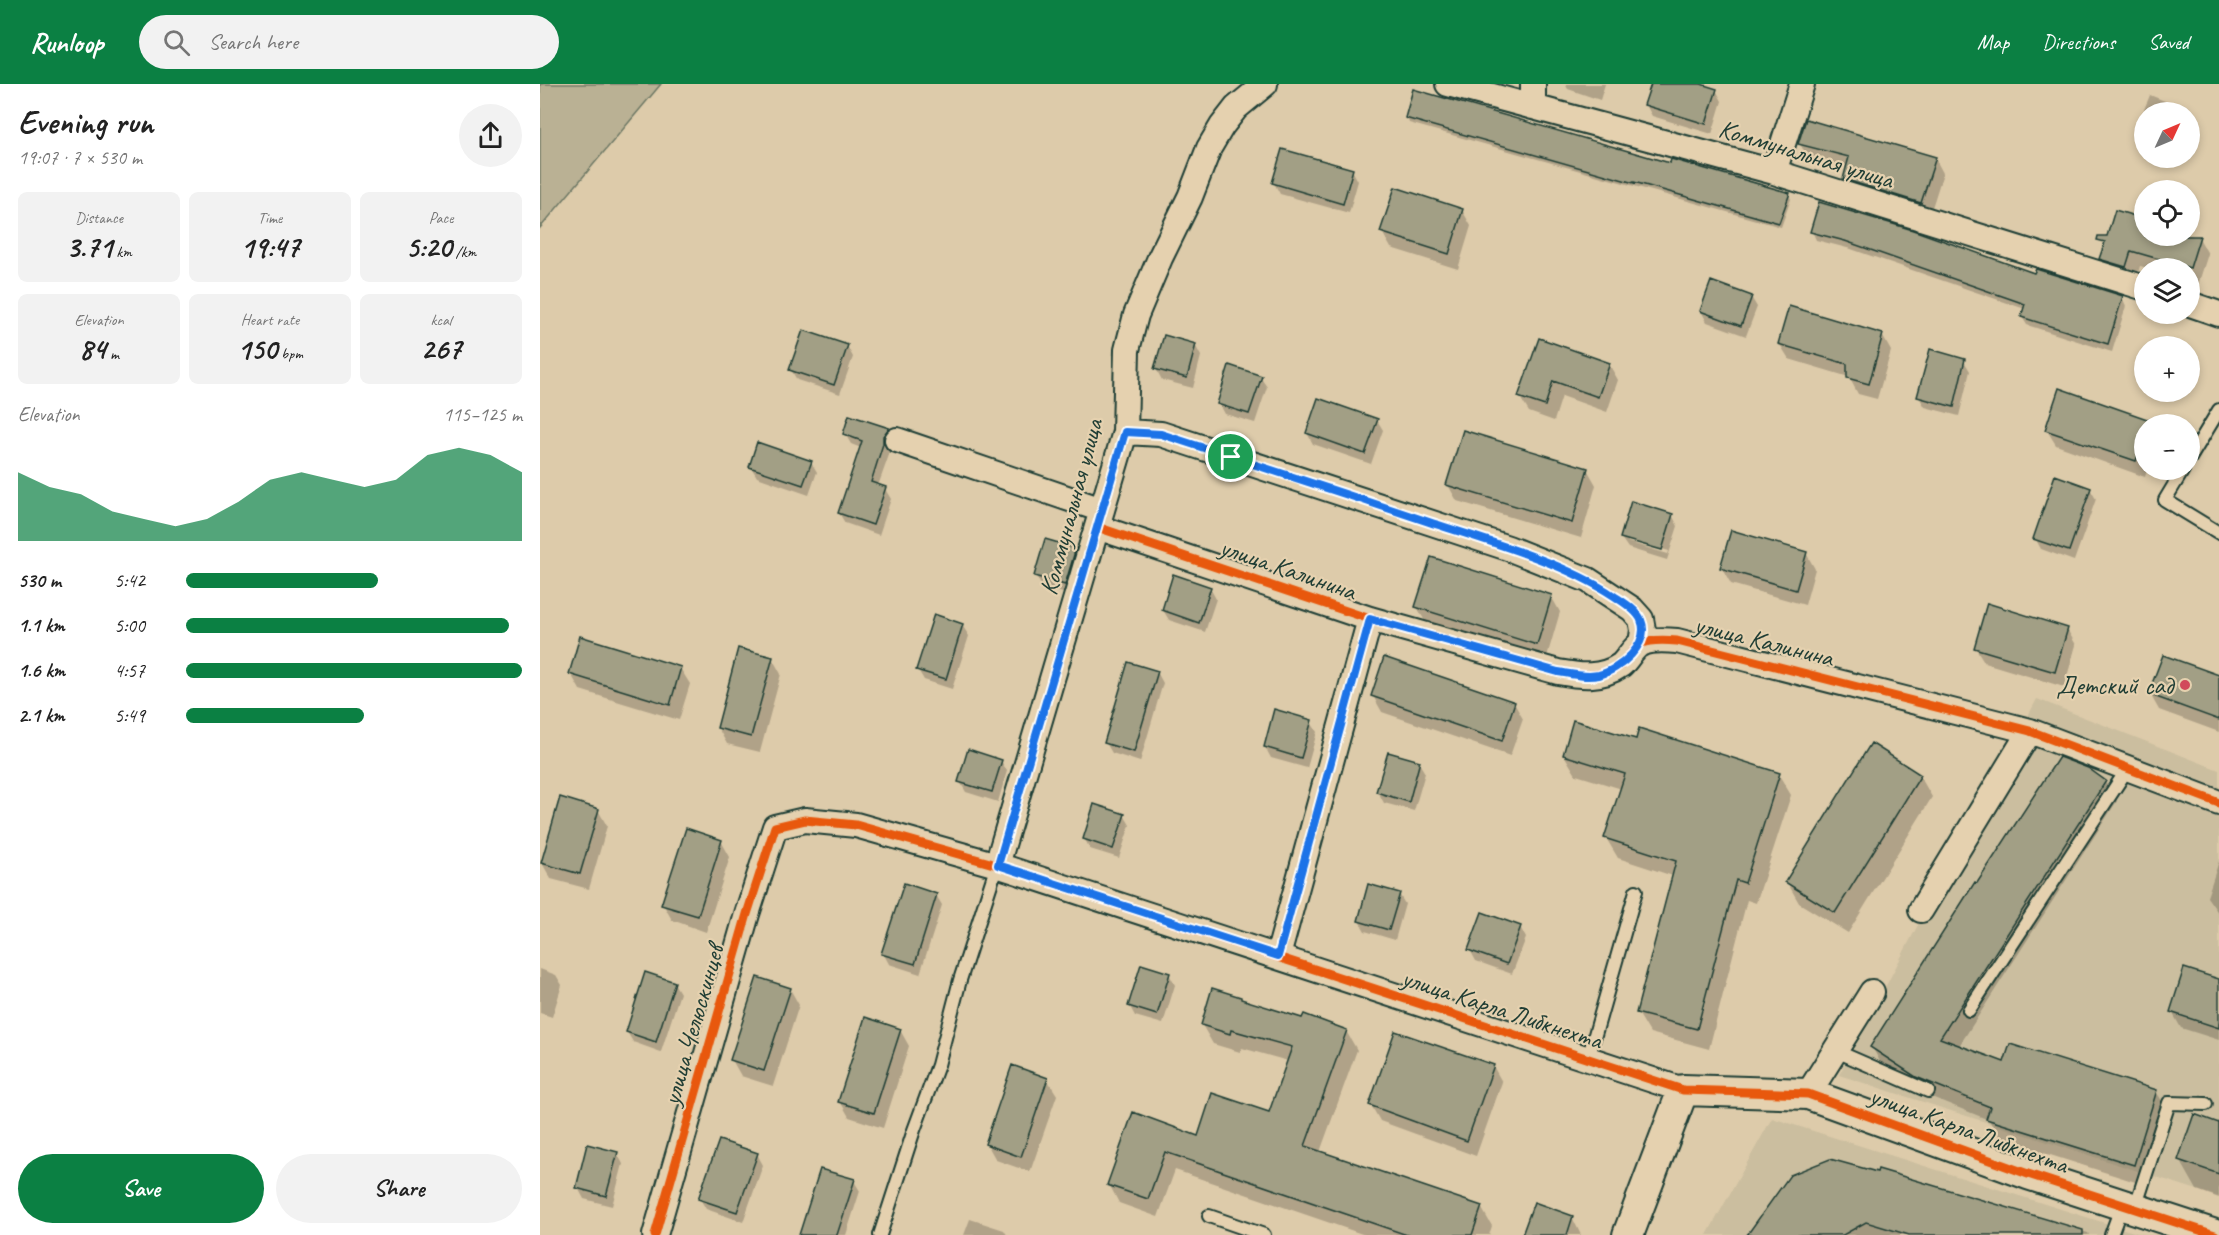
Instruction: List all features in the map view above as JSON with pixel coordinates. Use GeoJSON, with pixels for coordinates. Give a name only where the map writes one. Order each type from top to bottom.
{"type":"FeatureCollection","features":[{"type":"Feature","properties":{"kind":"street","name":"Коммунальная улица"},"geometry":{"type":"LineString","coordinates":[[998,865],[1125,432],[1127,350],[1136,315],[1160,258],[1190,197],[1209,148],[1236,108],[1265,84]]}},
{"type":"Feature","properties":{"kind":"street","name":"Коммунальная улица"},"geometry":{"type":"LineString","coordinates":[[1448,84],[1533,95],[2134,285]]}},
{"type":"Feature","properties":{"kind":"street"},"geometry":{"type":"LineString","coordinates":[[1774,172],[1802,84]]}},
{"type":"Feature","properties":{"kind":"street"},"geometry":{"type":"LineString","coordinates":[[2200,307],[2219,314]]}},
{"type":"Feature","properties":{"kind":"street"},"geometry":{"type":"LineString","coordinates":[[1125,432],[1161,434],[1508,548],[1588,580],[1623,602],[1641,619],[1643,630],[1641,644]]}},
{"type":"Feature","properties":{"kind":"street","name":"улица Калинина"},"geometry":{"type":"LineString","coordinates":[[897,441],[1370,619],[1558,672],[1579,676],[1599,675],[1621,664],[1641,644],[1658,640],[1677,640],[2030,731],[2219,803]]}},
{"type":"Feature","properties":{"kind":"street"},"geometry":{"type":"LineString","coordinates":[[1278,956],[1370,619]]}},
{"type":"Feature","properties":{"kind":"street"},"geometry":{"type":"LineString","coordinates":[[1921,910],[2030,731]]}},
{"type":"Feature","properties":{"kind":"street","name":"улица Карла Либкнехта"},"geometry":{"type":"LineString","coordinates":[[776,827],[805,820],[856,825],[998,865],[1683,1090],[1808,1094],[2028,1174],[2215,1235]]}},
{"type":"Feature","properties":{"kind":"street","name":"улица Челюскинцев"},"geometry":{"type":"LineString","coordinates":[[655,1235],[747,914],[776,827]]}},
{"type":"Feature","properties":{"kind":"street"},"geometry":{"type":"LineString","coordinates":[[1808,1094],[1872,992]]}},
{"type":"Feature","properties":{"kind":"street"},"geometry":{"type":"LineString","coordinates":[[1628,1235],[1683,1090]]}},
{"type":"Feature","properties":{"kind":"lane"},"geometry":{"type":"LineString","coordinates":[[2200,441],[2219,410]]}},
{"type":"Feature","properties":{"kind":"lane"},"geometry":{"type":"LineString","coordinates":[[2177,480],[2165,500],[2219,533]]}},
{"type":"Feature","properties":{"kind":"lane"},"geometry":{"type":"LineString","coordinates":[[1969,1010],[2128,768]]}},
{"type":"Feature","properties":{"kind":"lane"},"geometry":{"type":"LineString","coordinates":[[880,1235],[938,1065],[960,980],[998,865]]}},
{"type":"Feature","properties":{"kind":"lane"},"geometry":{"type":"LineString","coordinates":[[1588,1059],[1636,891]]}},
{"type":"Feature","properties":{"kind":"lane"},"geometry":{"type":"LineString","coordinates":[[1836,1051],[1928,1091]]}},
{"type":"Feature","properties":{"kind":"lane"},"geometry":{"type":"LineString","coordinates":[[2111,1235],[2128,1207],[2169,1103],[2206,1104]]}},
{"type":"Feature","properties":{"kind":"lane"},"geometry":{"type":"LineString","coordinates":[[1209,1216],[1264,1235]]}},
{"type":"Feature","properties":{"kind":"shaded area"},"geometry":{"type":"Polygon","coordinates":[[[540,84],[661,84],[540,228],[540,84]]]}},
{"type":"Feature","properties":{"kind":"shaded area"},"geometry":{"type":"Polygon","coordinates":[[[2037,699],[2219,770],[2219,1197],[1839,1075],[2037,699]]]}},
{"type":"Feature","properties":{"kind":"shaded area"},"geometry":{"type":"Polygon","coordinates":[[[1772,1118],[2143,1235],[1707,1235],[1772,1118]]]}},
{"type":"Feature","properties":{"kind":"building"},"geometry":{"type":"Polygon","coordinates":[[[1651,84],[1701,84],[1717,89],[1706,124],[1644,105],[1651,84]]]}},
{"type":"Feature","properties":{"kind":"building"},"geometry":{"type":"Polygon","coordinates":[[[1413,89],[1670,163],[1671,159],[1790,193],[1779,223],[1634,183],[1405,118],[1413,89]]]}},
{"type":"Feature","properties":{"kind":"building"},"geometry":{"type":"Polygon","coordinates":[[[1806,119],[1936,157],[1921,203],[1843,179],[1849,157],[1798,144],[1806,119]]]}},
{"type":"Feature","properties":{"kind":"building"},"geometry":{"type":"Polygon","coordinates":[[[1282,149],[1353,169],[1343,204],[1272,183],[1282,149]]]}},
{"type":"Feature","properties":{"kind":"building"},"geometry":{"type":"Polygon","coordinates":[[[1395,187],[1463,209],[1449,254],[1380,232],[1395,187]]]}},
{"type":"Feature","properties":{"kind":"building"},"geometry":{"type":"Polygon","coordinates":[[[1819,202],[1913,230],[2034,273],[2036,269],[2123,296],[2108,344],[2021,317],[2025,304],[1845,241],[1810,232],[1819,202]]]}},
{"type":"Feature","properties":{"kind":"building"},"geometry":{"type":"Polygon","coordinates":[[[2115,210],[2134,216],[2134,246],[2197,246],[2193,258],[2155,258],[2131,251],[2126,267],[2099,259],[2105,242],[2097,240],[2098,236],[2107,236],[2115,210]]]}},
{"type":"Feature","properties":{"kind":"building"},"geometry":{"type":"Polygon","coordinates":[[[1711,281],[1752,296],[1741,326],[1700,311],[1711,281]]]}},
{"type":"Feature","properties":{"kind":"building"},"geometry":{"type":"Polygon","coordinates":[[[1789,306],[1883,334],[1869,384],[1847,378],[1847,364],[1778,344],[1789,306]]]}},
{"type":"Feature","properties":{"kind":"building"},"geometry":{"type":"Polygon","coordinates":[[[803,330],[848,345],[834,385],[789,370],[803,330]]]}},
{"type":"Feature","properties":{"kind":"building"},"geometry":{"type":"Polygon","coordinates":[[[1164,335],[1196,344],[1187,378],[1154,369],[1164,335]]]}},
{"type":"Feature","properties":{"kind":"building"},"geometry":{"type":"Polygon","coordinates":[[[1539,338],[1610,363],[1598,397],[1553,381],[1545,406],[1518,397],[1539,338]]]}},
{"type":"Feature","properties":{"kind":"building"},"geometry":{"type":"Polygon","coordinates":[[[1930,349],[1965,359],[1954,407],[1917,397],[1930,349]]]}},
{"type":"Feature","properties":{"kind":"building"},"geometry":{"type":"Polygon","coordinates":[[[1229,365],[1262,376],[1249,414],[1217,404],[1229,365]]]}},
{"type":"Feature","properties":{"kind":"building"},"geometry":{"type":"Polygon","coordinates":[[[2059,388],[2134,414],[2134,460],[2045,430],[2059,388]]]}},
{"type":"Feature","properties":{"kind":"building"},"geometry":{"type":"Polygon","coordinates":[[[1318,398],[1378,419],[1365,454],[1306,433],[1318,398]]]}},
{"type":"Feature","properties":{"kind":"building"},"geometry":{"type":"Polygon","coordinates":[[[849,415],[889,428],[883,436],[883,444],[871,482],[886,487],[873,525],[838,513],[862,441],[843,434],[849,415]]]}},
{"type":"Feature","properties":{"kind":"building"},"geometry":{"type":"Polygon","coordinates":[[[1463,430],[1588,468],[1572,523],[1446,485],[1463,430]]]}},
{"type":"Feature","properties":{"kind":"building"},"geometry":{"type":"Polygon","coordinates":[[[757,442],[812,461],[803,485],[749,467],[757,442]]]}},
{"type":"Feature","properties":{"kind":"building"},"geometry":{"type":"Polygon","coordinates":[[[2055,475],[2091,488],[2069,551],[2033,539],[2055,475]]]}},
{"type":"Feature","properties":{"kind":"building"},"geometry":{"type":"Polygon","coordinates":[[[1631,501],[1673,514],[1662,550],[1620,538],[1631,501]]]}},
{"type":"Feature","properties":{"kind":"building"},"geometry":{"type":"Polygon","coordinates":[[[1731,530],[1807,552],[1796,590],[1720,568],[1731,530]]]}},
{"type":"Feature","properties":{"kind":"building"},"geometry":{"type":"Polygon","coordinates":[[[1045,539],[1076,548],[1065,585],[1034,576],[1045,539]]]}},
{"type":"Feature","properties":{"kind":"building"},"geometry":{"type":"Polygon","coordinates":[[[1431,557],[1552,595],[1537,645],[1415,607],[1431,557]]]}},
{"type":"Feature","properties":{"kind":"building"},"geometry":{"type":"Polygon","coordinates":[[[1173,574],[1211,587],[1199,623],[1162,610],[1173,574]]]}},
{"type":"Feature","properties":{"kind":"building"},"geometry":{"type":"Polygon","coordinates":[[[1987,603],[2068,628],[2055,672],[1974,648],[1987,603]]]}},
{"type":"Feature","properties":{"kind":"building"},"geometry":{"type":"Polygon","coordinates":[[[934,614],[963,624],[946,679],[916,670],[934,614]]]}},
{"type":"Feature","properties":{"kind":"building"},"geometry":{"type":"Polygon","coordinates":[[[580,636],[681,667],[670,705],[569,674],[580,636]]]}},
{"type":"Feature","properties":{"kind":"building"},"geometry":{"type":"Polygon","coordinates":[[[738,648],[773,657],[751,737],[717,728],[738,648]]]}},
{"type":"Feature","properties":{"kind":"building","name":"Детский сад"},"geometry":{"type":"Polygon","coordinates":[[[2163,655],[2219,675],[2219,720],[2148,694],[2163,655]]]}},
{"type":"Feature","properties":{"kind":"building"},"geometry":{"type":"Polygon","coordinates":[[[1384,657],[1515,702],[1502,741],[1371,696],[1384,657]]]}},
{"type":"Feature","properties":{"kind":"building"},"geometry":{"type":"Polygon","coordinates":[[[1128,662],[1158,671],[1134,752],[1104,743],[1128,662]]]}},
{"type":"Feature","properties":{"kind":"building"},"geometry":{"type":"Polygon","coordinates":[[[1274,709],[1312,720],[1301,758],[1264,747],[1274,709]]]}},
{"type":"Feature","properties":{"kind":"building"},"geometry":{"type":"Polygon","coordinates":[[[1573,720],[1636,739],[1639,728],[1780,773],[1745,883],[1736,880],[1697,1029],[1636,1013],[1676,861],[1604,838],[1625,774],[1563,755],[1573,720]]]}},
{"type":"Feature","properties":{"kind":"building"},"geometry":{"type":"Polygon","coordinates":[[[1871,743],[1921,775],[1835,913],[1785,882],[1871,743]]]}},
{"type":"Feature","properties":{"kind":"building"},"geometry":{"type":"Polygon","coordinates":[[[968,749],[1002,760],[992,792],[958,782],[968,749]]]}},
{"type":"Feature","properties":{"kind":"building"},"geometry":{"type":"Polygon","coordinates":[[[1388,752],[1420,761],[1409,802],[1376,792],[1388,752]]]}},
{"type":"Feature","properties":{"kind":"building"},"geometry":{"type":"Polygon","coordinates":[[[2059,757],[2088,768],[2106,781],[1940,1038],[2004,1062],[2010,1044],[2157,1090],[2134,1165],[1986,1119],[1990,1107],[1916,1077],[1870,1047],[1975,882],[1977,883],[2059,757]]]}},
{"type":"Feature","properties":{"kind":"building"},"geometry":{"type":"Polygon","coordinates":[[[560,797],[599,809],[580,874],[541,863],[560,797]]]}},
{"type":"Feature","properties":{"kind":"building"},"geometry":{"type":"Polygon","coordinates":[[[1094,804],[1125,814],[1113,849],[1083,839],[1094,804]]]}},
{"type":"Feature","properties":{"kind":"building"},"geometry":{"type":"Polygon","coordinates":[[[686,828],[722,840],[698,916],[661,905],[686,828]]]}},
{"type":"Feature","properties":{"kind":"building"},"geometry":{"type":"Polygon","coordinates":[[[904,883],[937,894],[915,964],[881,954],[904,883]]]}},
{"type":"Feature","properties":{"kind":"building"},"geometry":{"type":"Polygon","coordinates":[[[1368,884],[1400,893],[1389,930],[1358,921],[1368,884]]]}},
{"type":"Feature","properties":{"kind":"building"},"geometry":{"type":"Polygon","coordinates":[[[1482,912],[1521,926],[1507,964],[1468,950],[1482,912]]]}},
{"type":"Feature","properties":{"kind":"building"},"geometry":{"type":"Polygon","coordinates":[[[1141,964],[1170,973],[1157,1015],[1128,1006],[1141,964]]]}},
{"type":"Feature","properties":{"kind":"building"},"geometry":{"type":"Polygon","coordinates":[[[2184,968],[2219,979],[2219,1028],[2170,1012],[2184,968]]]}},
{"type":"Feature","properties":{"kind":"building"},"geometry":{"type":"Polygon","coordinates":[[[645,972],[675,982],[656,1042],[626,1032],[645,972]]]}},
{"type":"Feature","properties":{"kind":"building"},"geometry":{"type":"Polygon","coordinates":[[[757,977],[791,988],[764,1071],[730,1060],[757,977]]]}},
{"type":"Feature","properties":{"kind":"building"},"geometry":{"type":"Polygon","coordinates":[[[1212,988],[1302,1018],[1304,1014],[1347,1030],[1305,1146],[1482,1206],[1472,1235],[1407,1235],[1165,1152],[1148,1199],[1107,1185],[1133,1112],[1198,1136],[1212,1093],[1269,1112],[1292,1047],[1231,1030],[1230,1034],[1201,1025],[1212,988]]]}},
{"type":"Feature","properties":{"kind":"building"},"geometry":{"type":"Polygon","coordinates":[[[865,1017],[901,1029],[874,1113],[838,1102],[865,1017]]]}},
{"type":"Feature","properties":{"kind":"building"},"geometry":{"type":"Polygon","coordinates":[[[1395,1031],[1494,1065],[1467,1141],[1369,1105],[1395,1031]]]}},
{"type":"Feature","properties":{"kind":"building"},"geometry":{"type":"Polygon","coordinates":[[[1012,1065],[1048,1078],[1021,1157],[985,1144],[1012,1065]]]}},
{"type":"Feature","properties":{"kind":"building"},"geometry":{"type":"Polygon","coordinates":[[[2194,1114],[2219,1123],[2219,1174],[2178,1160],[2194,1114]]]}},
{"type":"Feature","properties":{"kind":"building"},"geometry":{"type":"Polygon","coordinates":[[[719,1140],[758,1153],[737,1212],[698,1199],[719,1140]]]}},
{"type":"Feature","properties":{"kind":"building"},"geometry":{"type":"Polygon","coordinates":[[[587,1144],[618,1152],[606,1196],[576,1188],[587,1144]]]}},
{"type":"Feature","properties":{"kind":"building"},"geometry":{"type":"Polygon","coordinates":[[[1830,1159],[1877,1172],[1878,1169],[2083,1230],[2083,1235],[1909,1235],[1866,1222],[1843,1235],[1747,1235],[1790,1175],[1830,1159]]]}},
{"type":"Feature","properties":{"kind":"building"},"geometry":{"type":"Polygon","coordinates":[[[820,1169],[855,1179],[837,1235],[799,1235],[820,1169]]]}},
{"type":"Feature","properties":{"kind":"building"},"geometry":{"type":"Polygon","coordinates":[[[1534,1202],[1573,1216],[1567,1235],[1522,1235],[1534,1202]]]}},
{"type":"Feature","properties":{"kind":"cycle path"},"geometry":{"type":"LineString","coordinates":[[1097,527],[1370,619],[1558,672],[1582,675],[1606,673],[1621,665],[1644,642],[1677,641],[2030,731],[2219,803]]}},
{"type":"Feature","properties":{"kind":"cycle path"},"geometry":{"type":"LineString","coordinates":[[655,1235],[747,914],[775,827],[805,820],[856,825],[997,865],[1683,1090],[1808,1094],[2028,1174],[2215,1235]]}},
{"type":"Feature","properties":{"kind":"place","name":"Детский сад"},"geometry":{"type":"Point","coordinates":[2185,685]}},
{"type":"Feature","properties":{"kind":"route"},"geometry":{"type":"LineString","coordinates":[[1125,432],[1161,434],[1231,457],[1508,548],[1588,580],[1632,609],[1641,619],[1643,630],[1641,644],[1621,664],[1599,675],[1579,676],[1370,619],[1278,956],[998,865],[1125,432]]}}]}
